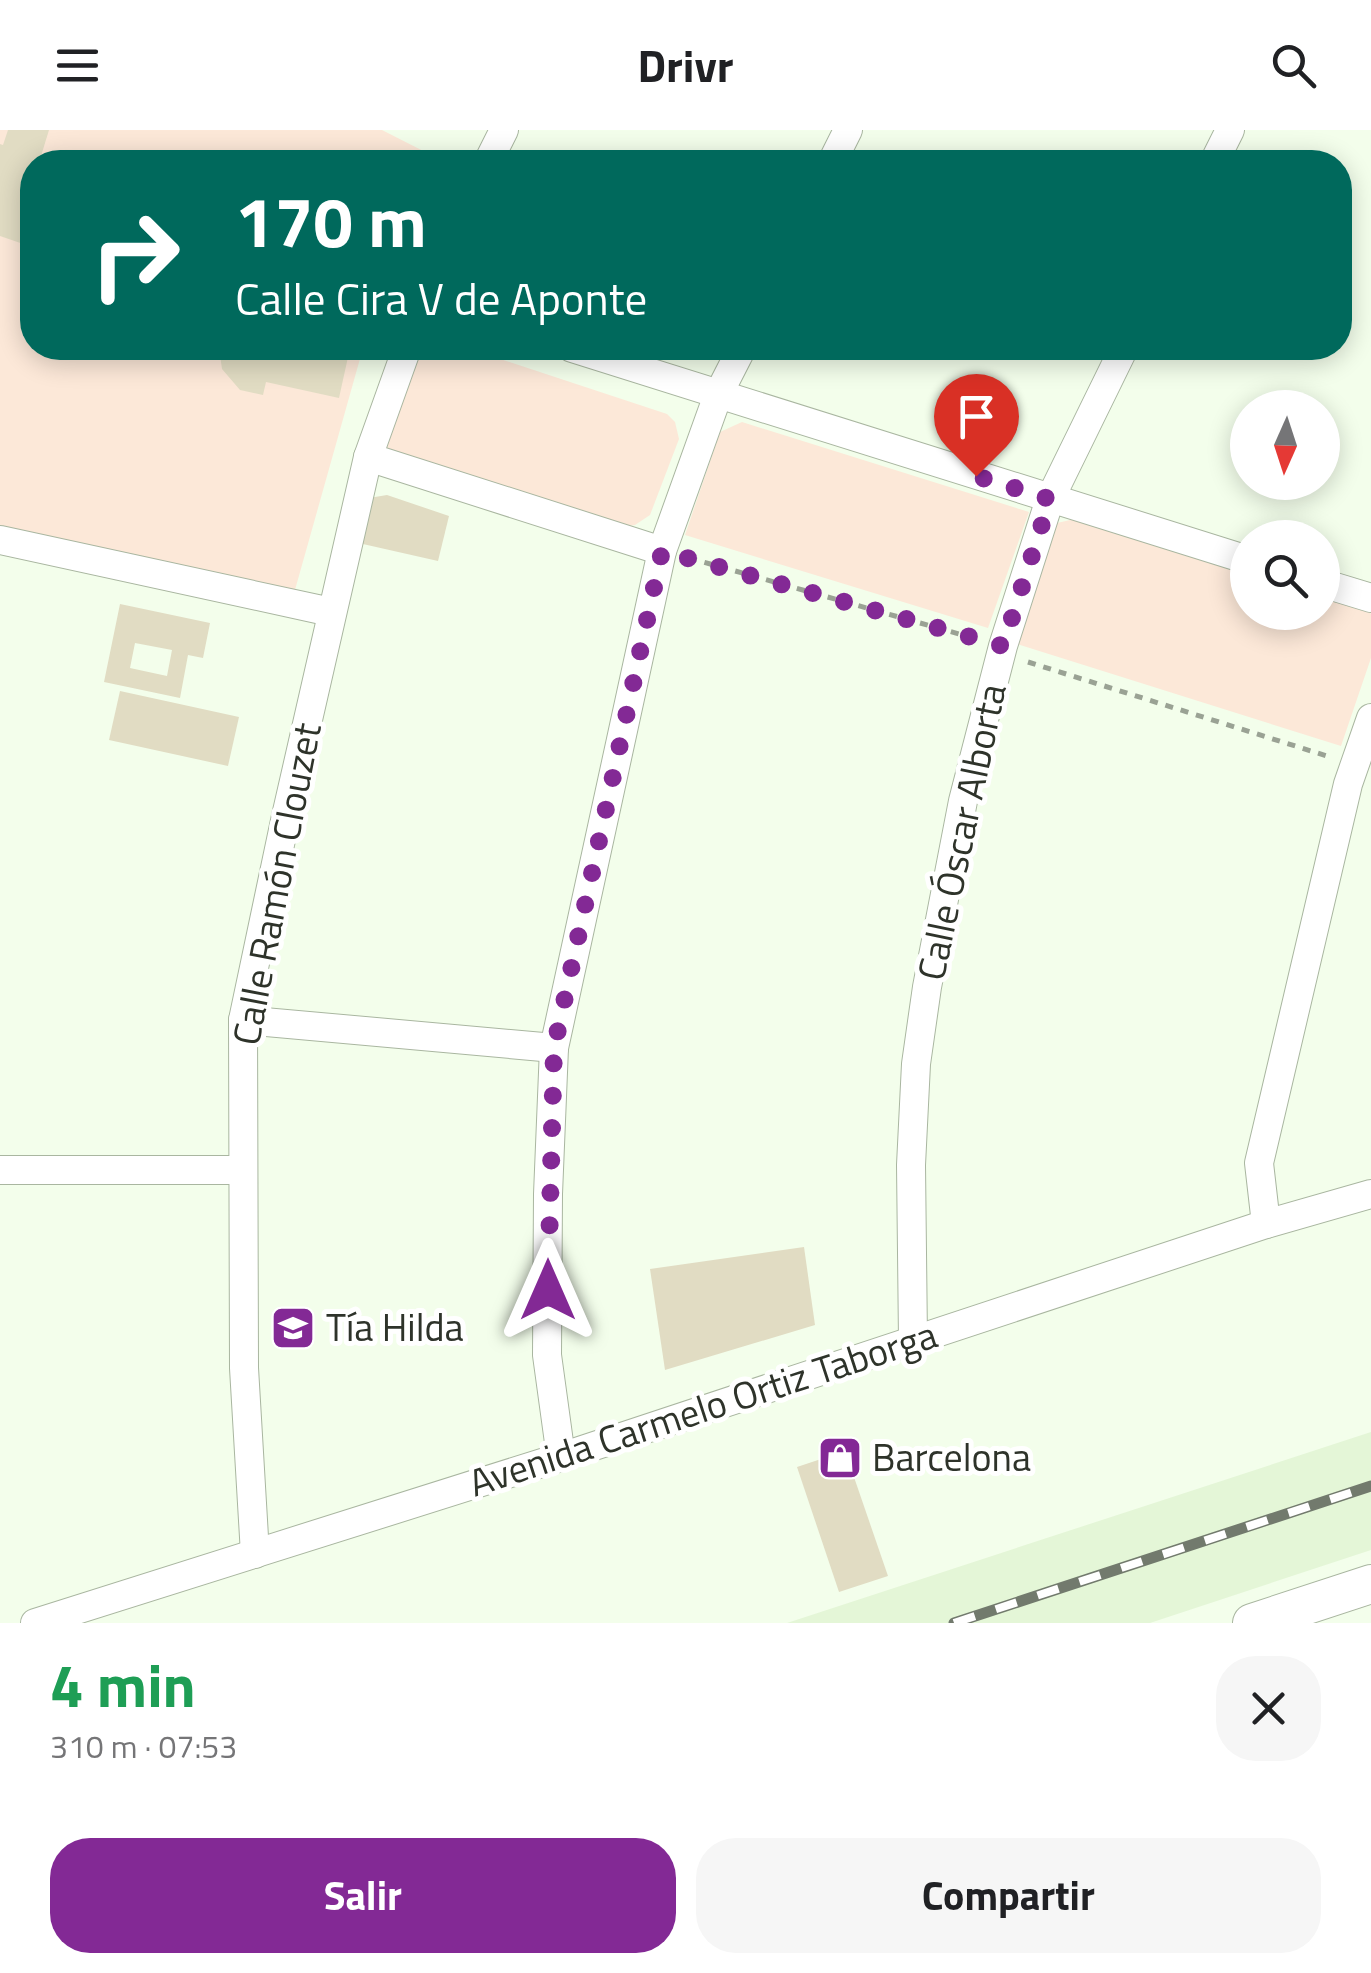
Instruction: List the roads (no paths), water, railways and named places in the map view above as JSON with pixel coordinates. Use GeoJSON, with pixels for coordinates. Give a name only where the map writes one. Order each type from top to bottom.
{"type":"FeatureCollection","features":[{"type":"Feature","properties":{"kind":"street","name":"Calle Ramón Clouzet"},"geometry":{"type":"LineString","coordinates":[[255,1554],[244,1368],[244,1020],[368,457],[403,360]]}},
{"type":"Feature","properties":{"kind":"street"},"geometry":{"type":"LineString","coordinates":[[609,360],[1230,554]]}},
{"type":"Feature","properties":{"kind":"street"},"geometry":{"type":"LineString","coordinates":[[561,1457],[548,1355],[548,1194],[554,1048],[662,551],[718,395],[736,360]]}},
{"type":"Feature","properties":{"kind":"street","name":"Calle Óscar Alborta"},"geometry":{"type":"LineString","coordinates":[[913,1340],[911,1165],[916,1064],[927,987],[964,801],[1002,650],[1050,499],[1118,360]]}},
{"type":"Feature","properties":{"kind":"street"},"geometry":{"type":"LineString","coordinates":[[368,457],[662,551]]}},
{"type":"Feature","properties":{"kind":"street"},"geometry":{"type":"LineString","coordinates":[[0,540],[331,612]]}},
{"type":"Feature","properties":{"kind":"street"},"geometry":{"type":"LineString","coordinates":[[1340,589],[1371,598]]}},
{"type":"Feature","properties":{"kind":"street"},"geometry":{"type":"LineString","coordinates":[[1266,1224],[1260,1164],[1355,764],[1371,718]]}},
{"type":"Feature","properties":{"kind":"street"},"geometry":{"type":"LineString","coordinates":[[244,1020],[554,1048]]}},
{"type":"Feature","properties":{"kind":"street"},"geometry":{"type":"LineString","coordinates":[[0,1170],[242,1170]]}},
{"type":"Feature","properties":{"kind":"street","name":"Avenida Carmelo Ortiz Taborga"},"geometry":{"type":"LineString","coordinates":[[35,1623],[561,1457],[1266,1224],[1371,1194]]}},
{"type":"Feature","properties":{"kind":"street"},"geometry":{"type":"LineString","coordinates":[[1252,1623],[1313,1613],[1371,1584]]}},
{"type":"Feature","properties":{"kind":"railway"},"geometry":{"type":"LineString","coordinates":[[954,1623],[1371,1486]]}},
{"type":"Feature","properties":{"kind":"place","name":"Tía Hilda"},"geometry":{"type":"Point","coordinates":[293,1328]}},
{"type":"Feature","properties":{"kind":"place","name":"Barcelona"},"geometry":{"type":"Point","coordinates":[840,1458]}}]}
